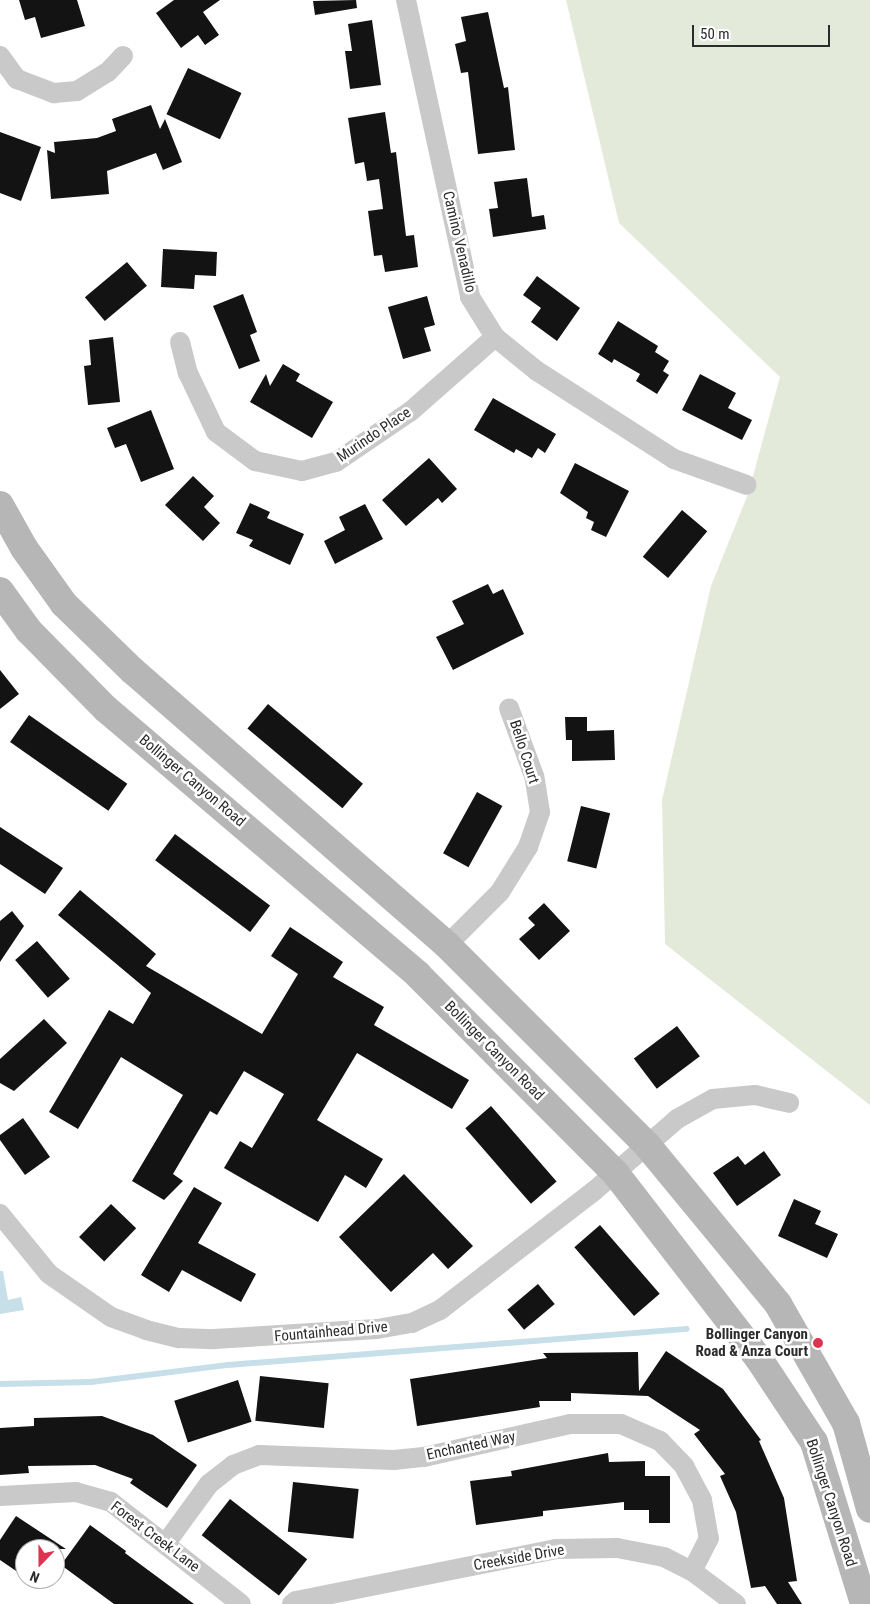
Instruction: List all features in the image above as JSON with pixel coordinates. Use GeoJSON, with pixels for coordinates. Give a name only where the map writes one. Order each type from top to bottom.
{"type":"FeatureCollection","features":[{"type":"Feature","properties":{"kind":"main road"},"geometry":{"type":"LineString","coordinates":[[0,505],[24,548],[64,604],[112,651],[447,945],[647,1145],[778,1304],[846,1423],[870,1509]]}},
{"type":"Feature","properties":{"kind":"main road","name":"Bollinger Canyon Road"},"geometry":{"type":"LineString","coordinates":[[0,591],[29,631],[106,709],[418,975],[616,1174],[759,1359],[814,1442],[864,1604]]}},
{"type":"Feature","properties":{"kind":"street","name":"Camino Venadillo"},"geometry":{"type":"LineString","coordinates":[[406,0],[470,297],[495,337],[537,371],[674,459],[747,485]]}},
{"type":"Feature","properties":{"kind":"street"},"geometry":{"type":"LineString","coordinates":[[0,56],[17,79],[54,92],[77,92],[108,72],[123,56]]}},
{"type":"Feature","properties":{"kind":"street","name":"Murindo Place"},"geometry":{"type":"LineString","coordinates":[[180,342],[188,374],[216,432],[255,461],[302,471],[336,462],[403,416],[495,337]]}},
{"type":"Feature","properties":{"kind":"street","name":"Bello Court"},"geometry":{"type":"LineString","coordinates":[[447,945],[500,892],[528,847],[540,812],[534,776],[509,708]]}},
{"type":"Feature","properties":{"kind":"street","name":"Fountainhead Drive"},"geometry":{"type":"LineString","coordinates":[[0,1214],[49,1274],[111,1316],[179,1338],[248,1339],[412,1323],[440,1310],[467,1292],[616,1174],[677,1119],[713,1099],[754,1095],[789,1103]]}},
{"type":"Feature","properties":{"kind":"street","name":"Enchanted Way"},"geometry":{"type":"LineString","coordinates":[[166,1543],[209,1484],[233,1466],[258,1454],[394,1460],[424,1457],[570,1424],[621,1424],[660,1441],[684,1466],[702,1500],[709,1538],[692,1571]]}},
{"type":"Feature","properties":{"kind":"street","name":"Forest Creek Lane"},"geometry":{"type":"LineString","coordinates":[[0,1496],[76,1492],[111,1502],[166,1543],[241,1604]]}},
{"type":"Feature","properties":{"kind":"street","name":"Creekside Drive"},"geometry":{"type":"LineString","coordinates":[[292,1604],[556,1549],[617,1548],[664,1557],[692,1571],[736,1604]]}},
{"type":"Feature","properties":{"kind":"green space"},"geometry":{"type":"Polygon","coordinates":[[[566,0],[870,0],[870,1105],[665,944],[662,800],[711,586],[748,494],[780,377],[619,223],[566,0]]]}},
{"type":"Feature","properties":{"kind":"water"},"geometry":{"type":"Polygon","coordinates":[[[0,1271],[3,1271],[8,1300],[21,1297],[24,1310],[0,1314],[0,1271]]]}},
{"type":"Feature","properties":{"kind":"building"},"geometry":{"type":"Polygon","coordinates":[[[19,0],[77,0],[85,26],[41,38],[35,17],[25,20],[19,0]]]}},
{"type":"Feature","properties":{"kind":"building"},"geometry":{"type":"Polygon","coordinates":[[[174,0],[220,0],[203,12],[219,35],[205,45],[198,35],[181,48],[156,13],[174,0]]]}},
{"type":"Feature","properties":{"kind":"building"},"geometry":{"type":"Polygon","coordinates":[[[356,0],[357,8],[315,15],[313,1],[356,0]]]}},
{"type":"Feature","properties":{"kind":"building"},"geometry":{"type":"Polygon","coordinates":[[[488,12],[504,88],[508,87],[515,150],[478,154],[468,72],[461,73],[455,44],[466,41],[461,17],[488,12]]]}},
{"type":"Feature","properties":{"kind":"building"},"geometry":{"type":"Polygon","coordinates":[[[372,20],[381,85],[350,89],[345,51],[352,51],[348,24],[372,20]]]}},
{"type":"Feature","properties":{"kind":"building"},"geometry":{"type":"Polygon","coordinates":[[[188,68],[241,93],[220,139],[166,114],[188,68]]]}},
{"type":"Feature","properties":{"kind":"building"},"geometry":{"type":"Polygon","coordinates":[[[151,105],[160,129],[165,119],[182,162],[163,170],[156,153],[107,171],[109,194],[51,199],[47,150],[55,153],[54,142],[97,138],[116,131],[112,119],[151,105]]]}},
{"type":"Feature","properties":{"kind":"building"},"geometry":{"type":"Polygon","coordinates":[[[385,112],[391,153],[396,152],[406,236],[414,235],[418,267],[385,272],[382,255],[374,256],[368,211],[383,209],[379,179],[367,181],[364,162],[355,164],[348,118],[385,112]]]}},
{"type":"Feature","properties":{"kind":"building"},"geometry":{"type":"Polygon","coordinates":[[[0,132],[41,147],[21,201],[0,193],[0,132]]]}},
{"type":"Feature","properties":{"kind":"building"},"geometry":{"type":"Polygon","coordinates":[[[527,178],[532,217],[544,215],[546,229],[493,237],[489,209],[498,208],[494,182],[527,178]]]}},
{"type":"Feature","properties":{"kind":"building"},"geometry":{"type":"Polygon","coordinates":[[[163,249],[217,252],[216,276],[195,275],[194,289],[161,287],[163,249]]]}},
{"type":"Feature","properties":{"kind":"building"},"geometry":{"type":"Polygon","coordinates":[[[127,262],[147,286],[105,321],[85,297],[127,262]]]}},
{"type":"Feature","properties":{"kind":"building"},"geometry":{"type":"Polygon","coordinates":[[[537,276],[580,308],[557,341],[531,322],[541,308],[523,295],[537,276]]]}},
{"type":"Feature","properties":{"kind":"building"},"geometry":{"type":"Polygon","coordinates":[[[243,294],[257,332],[250,335],[260,361],[239,369],[213,306],[243,294]]]}},
{"type":"Feature","properties":{"kind":"building"},"geometry":{"type":"Polygon","coordinates":[[[427,296],[435,325],[424,328],[431,351],[403,359],[388,307],[427,296]]]}},
{"type":"Feature","properties":{"kind":"building"},"geometry":{"type":"Polygon","coordinates":[[[618,321],[658,346],[655,352],[669,361],[663,371],[669,375],[657,394],[636,381],[640,374],[614,359],[612,363],[598,354],[618,321]]]}},
{"type":"Feature","properties":{"kind":"building"},"geometry":{"type":"Polygon","coordinates":[[[113,337],[120,402],[88,405],[84,366],[91,365],[89,340],[113,337]]]}},
{"type":"Feature","properties":{"kind":"building"},"geometry":{"type":"Polygon","coordinates":[[[283,364],[300,374],[296,381],[333,402],[312,438],[250,402],[266,374],[270,386],[283,364]]]}},
{"type":"Feature","properties":{"kind":"building"},"geometry":{"type":"Polygon","coordinates":[[[700,374],[736,393],[728,408],[752,420],[742,440],[682,410],[700,374]]]}},
{"type":"Feature","properties":{"kind":"building"},"geometry":{"type":"Polygon","coordinates":[[[493,398],[556,434],[545,453],[538,448],[532,458],[516,449],[514,453],[474,430],[493,398]]]}},
{"type":"Feature","properties":{"kind":"building"},"geometry":{"type":"Polygon","coordinates":[[[151,410],[174,469],[141,482],[126,444],[115,448],[107,428],[151,410]]]}},
{"type":"Feature","properties":{"kind":"building"},"geometry":{"type":"Polygon","coordinates":[[[429,458],[457,489],[442,503],[438,498],[406,526],[382,500],[429,458]]]}},
{"type":"Feature","properties":{"kind":"building"},"geometry":{"type":"Polygon","coordinates":[[[575,463],[629,491],[606,537],[591,530],[594,522],[586,518],[588,512],[560,493],[575,463]]]}},
{"type":"Feature","properties":{"kind":"building"},"geometry":{"type":"Polygon","coordinates":[[[193,476],[214,496],[204,507],[220,523],[203,541],[165,505],[193,476]]]}},
{"type":"Feature","properties":{"kind":"building"},"geometry":{"type":"Polygon","coordinates":[[[250,503],[270,512],[267,518],[304,534],[290,565],[249,546],[253,540],[236,533],[250,503]]]}},
{"type":"Feature","properties":{"kind":"building"},"geometry":{"type":"Polygon","coordinates":[[[365,504],[383,539],[335,564],[324,541],[345,530],[339,517],[365,504]]]}},
{"type":"Feature","properties":{"kind":"building"},"geometry":{"type":"Polygon","coordinates":[[[682,510],[707,531],[668,578],[643,557],[682,510]]]}},
{"type":"Feature","properties":{"kind":"building"},"geometry":{"type":"Polygon","coordinates":[[[488,584],[493,594],[503,589],[524,634],[453,670],[436,637],[464,624],[452,601],[488,584]]]}},
{"type":"Feature","properties":{"kind":"building"},"geometry":{"type":"Polygon","coordinates":[[[0,670],[19,694],[0,709],[0,670]]]}},
{"type":"Feature","properties":{"kind":"building"},"geometry":{"type":"Polygon","coordinates":[[[268,704],[363,784],[342,808],[247,729],[268,704]]]}},
{"type":"Feature","properties":{"kind":"building"},"geometry":{"type":"Polygon","coordinates":[[[29,715],[127,784],[108,811],[10,742],[29,715]]]}},
{"type":"Feature","properties":{"kind":"building"},"geometry":{"type":"Polygon","coordinates":[[[565,717],[587,717],[587,731],[614,730],[615,760],[572,761],[572,740],[566,740],[565,717]]]}},
{"type":"Feature","properties":{"kind":"building"},"geometry":{"type":"Polygon","coordinates":[[[477,792],[502,806],[468,867],[443,853],[477,792]]]}},
{"type":"Feature","properties":{"kind":"building"},"geometry":{"type":"Polygon","coordinates":[[[581,806],[610,813],[596,869],[567,861],[581,806]]]}},
{"type":"Feature","properties":{"kind":"building"},"geometry":{"type":"Polygon","coordinates":[[[0,827],[63,868],[45,894],[0,864],[0,827]]]}},
{"type":"Feature","properties":{"kind":"building"},"geometry":{"type":"Polygon","coordinates":[[[175,834],[270,906],[250,932],[155,860],[175,834]]]}},
{"type":"Feature","properties":{"kind":"building"},"geometry":{"type":"Polygon","coordinates":[[[80,890],[156,954],[146,966],[262,1034],[298,974],[271,956],[290,927],[343,962],[333,977],[384,1007],[374,1025],[469,1080],[452,1109],[357,1053],[317,1120],[383,1159],[366,1188],[345,1175],[318,1222],[224,1168],[240,1141],[252,1148],[284,1094],[244,1071],[217,1115],[210,1111],[173,1174],[183,1181],[164,1200],[132,1181],[183,1095],[121,1057],[78,1129],[49,1112],[109,1010],[133,1024],[151,993],[58,915],[80,890]]]}},
{"type":"Feature","properties":{"kind":"building"},"geometry":{"type":"Polygon","coordinates":[[[544,903],[570,931],[539,960],[519,939],[535,925],[528,918],[544,903]]]}},
{"type":"Feature","properties":{"kind":"building"},"geometry":{"type":"Polygon","coordinates":[[[12,911],[24,926],[0,962],[0,921],[12,911]]]}},
{"type":"Feature","properties":{"kind":"building"},"geometry":{"type":"Polygon","coordinates":[[[37,941],[70,979],[48,998],[15,960],[37,941]]]}},
{"type":"Feature","properties":{"kind":"building"},"geometry":{"type":"Polygon","coordinates":[[[44,1019],[67,1043],[14,1091],[0,1083],[0,1059],[44,1019]]]}},
{"type":"Feature","properties":{"kind":"building"},"geometry":{"type":"Polygon","coordinates":[[[677,1026],[700,1056],[657,1089],[634,1058],[677,1026]]]}},
{"type":"Feature","properties":{"kind":"building"},"geometry":{"type":"Polygon","coordinates":[[[491,1106],[557,1181],[531,1204],[465,1128],[491,1106]]]}},
{"type":"Feature","properties":{"kind":"building"},"geometry":{"type":"Polygon","coordinates":[[[23,1118],[50,1157],[25,1175],[0,1140],[0,1135],[23,1118]]]}},
{"type":"Feature","properties":{"kind":"building"},"geometry":{"type":"Polygon","coordinates":[[[764,1151],[781,1175],[737,1206],[713,1173],[738,1156],[745,1165],[764,1151]]]}},
{"type":"Feature","properties":{"kind":"building"},"geometry":{"type":"Polygon","coordinates":[[[404,1174],[473,1246],[448,1269],[433,1253],[391,1292],[339,1237],[404,1174]]]}},
{"type":"Feature","properties":{"kind":"building"},"geometry":{"type":"Polygon","coordinates":[[[194,1187],[222,1203],[198,1243],[256,1274],[241,1302],[182,1270],[169,1292],[141,1275],[194,1187]]]}},
{"type":"Feature","properties":{"kind":"building"},"geometry":{"type":"Polygon","coordinates":[[[794,1199],[821,1211],[815,1224],[838,1234],[827,1258],[778,1236],[794,1199]]]}},
{"type":"Feature","properties":{"kind":"building"},"geometry":{"type":"Polygon","coordinates":[[[111,1204],[136,1228],[104,1261],[79,1237],[111,1204]]]}},
{"type":"Feature","properties":{"kind":"building"},"geometry":{"type":"Polygon","coordinates":[[[600,1225],[660,1294],[634,1316],[574,1247],[600,1225]]]}},
{"type":"Feature","properties":{"kind":"building"},"geometry":{"type":"Polygon","coordinates":[[[538,1284],[555,1304],[524,1330],[507,1310],[538,1284]]]}},
{"type":"Feature","properties":{"kind":"building"},"geometry":{"type":"Polygon","coordinates":[[[666,1351],[723,1389],[761,1440],[759,1441],[784,1498],[797,1581],[788,1582],[802,1604],[777,1604],[765,1586],[751,1588],[736,1512],[720,1476],[725,1474],[694,1434],[700,1430],[648,1396],[571,1393],[571,1401],[539,1401],[540,1407],[417,1426],[410,1379],[547,1358],[543,1353],[638,1352],[639,1391],[666,1351]]]}},
{"type":"Feature","properties":{"kind":"building"},"geometry":{"type":"Polygon","coordinates":[[[260,1376],[329,1383],[324,1428],[255,1421],[260,1376]]]}},
{"type":"Feature","properties":{"kind":"building"},"geometry":{"type":"Polygon","coordinates":[[[238,1380],[252,1422],[188,1443],[174,1401],[238,1380]]]}},
{"type":"Feature","properties":{"kind":"building"},"geometry":{"type":"Polygon","coordinates":[[[102,1416],[153,1435],[197,1465],[167,1508],[130,1483],[133,1479],[95,1465],[28,1466],[29,1473],[0,1475],[0,1428],[34,1426],[34,1418],[102,1416]]]}},
{"type":"Feature","properties":{"kind":"building"},"geometry":{"type":"Polygon","coordinates":[[[608,1453],[609,1462],[645,1461],[645,1476],[670,1476],[670,1523],[649,1523],[649,1510],[624,1510],[624,1502],[543,1511],[543,1516],[476,1525],[470,1481],[512,1476],[511,1471],[608,1453]]]}},
{"type":"Feature","properties":{"kind":"building"},"geometry":{"type":"Polygon","coordinates":[[[293,1482],[359,1489],[353,1539],[288,1532],[293,1482]]]}},
{"type":"Feature","properties":{"kind":"building"},"geometry":{"type":"Polygon","coordinates":[[[230,1499],[307,1559],[279,1596],[202,1535],[230,1499]]]}},
{"type":"Feature","properties":{"kind":"building"},"geometry":{"type":"Polygon","coordinates":[[[16,1516],[51,1539],[15,1539],[15,1570],[0,1560],[0,1540],[16,1516]]]}},
{"type":"Feature","properties":{"kind":"building"},"geometry":{"type":"Polygon","coordinates":[[[90,1525],[194,1604],[114,1604],[65,1568],[65,1559],[90,1525]]]}},
{"type":"Feature","properties":{"kind":"waterway"},"geometry":{"type":"LineString","coordinates":[[0,1384],[91,1382],[228,1365],[687,1329]]}},
{"type":"Feature","properties":{"kind":"place","name":"Bollinger Canyon Road & Anza Court"},"geometry":{"type":"Point","coordinates":[818,1343]}}]}
